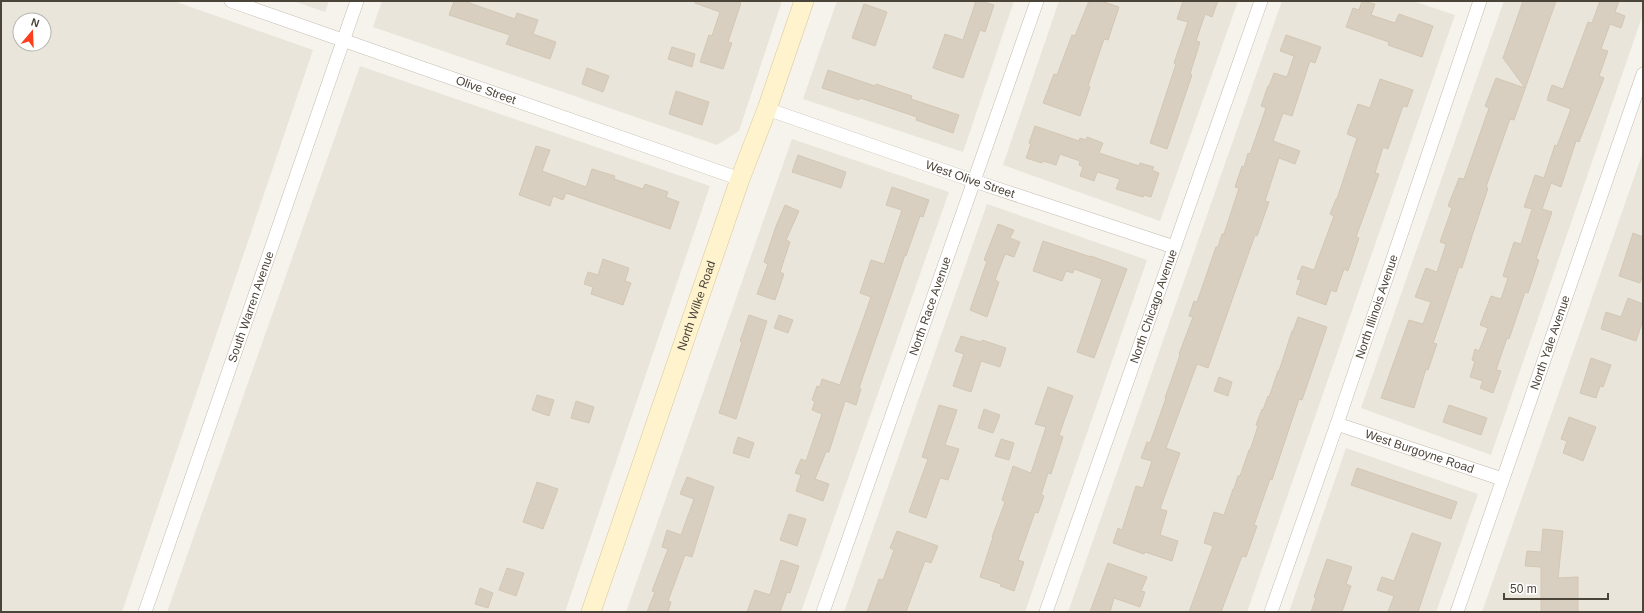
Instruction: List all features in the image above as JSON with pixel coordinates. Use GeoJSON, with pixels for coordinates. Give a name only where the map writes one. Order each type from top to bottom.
{"type":"FeatureCollection","features":[{"type":"Feature","properties":{"kind":"street","name":"Olive Street"},"geometry":{"type":"LineString","coordinates":[[231,1],[740,179]]}},
{"type":"Feature","properties":{"kind":"street","name":"South Warren Avenue"},"geometry":{"type":"LineString","coordinates":[[145,612],[357,1]]}},
{"type":"Feature","properties":{"kind":"street","name":"North Wilke Road"},"geometry":{"type":"LineString","coordinates":[[591,612],[740,179],[767,109],[804,1]]}},
{"type":"Feature","properties":{"kind":"street","name":"North Race Avenue"},"geometry":{"type":"LineString","coordinates":[[824,612],[1037,1]]}},
{"type":"Feature","properties":{"kind":"street","name":"North Chicago Avenue"},"geometry":{"type":"LineString","coordinates":[[1046,612],[1261,1]]}},
{"type":"Feature","properties":{"kind":"street","name":"North Illinois Avenue"},"geometry":{"type":"LineString","coordinates":[[1271,612],[1337,424],[1477,2]]}},
{"type":"Feature","properties":{"kind":"street","name":"North Yale Avenue"},"geometry":{"type":"LineString","coordinates":[[1456,612],[1643,74]]}},
{"type":"Feature","properties":{"kind":"street","name":"West Olive Street"},"geometry":{"type":"LineString","coordinates":[[767,109],[974,181],[1174,247]]}},
{"type":"Feature","properties":{"kind":"street","name":"West Burgoyne Road"},"geometry":{"type":"LineString","coordinates":[[1337,424],[1502,478]]}},
{"type":"Feature","properties":{"kind":"shaded area"},"geometry":{"type":"Polygon","coordinates":[[[1,1],[174,1],[313,50],[122,612],[1,612],[1,1]]]}},
{"type":"Feature","properties":{"kind":"shaded area"},"geometry":{"type":"Polygon","coordinates":[[[293,1],[329,1],[325,12],[293,1]]]}},
{"type":"Feature","properties":{"kind":"shaded area"},"geometry":{"type":"Polygon","coordinates":[[[382,1],[782,1],[739,131],[717,145],[373,27],[382,1]]]}},
{"type":"Feature","properties":{"kind":"shaded area"},"geometry":{"type":"Polygon","coordinates":[[[837,1],[1014,1],[963,152],[803,99],[837,1]]]}},
{"type":"Feature","properties":{"kind":"shaded area"},"geometry":{"type":"Polygon","coordinates":[[[1059,1],[1238,1],[1160,221],[1003,165],[1059,1]]]}},
{"type":"Feature","properties":{"kind":"shaded area"},"geometry":{"type":"Polygon","coordinates":[[[1282,1],[1413,1],[1455,15],[1247,612],[1068,612],[1282,1]]]}},
{"type":"Feature","properties":{"kind":"shaded area"},"geometry":{"type":"Polygon","coordinates":[[[1504,1],[1643,1],[1643,14],[1491,455],[1361,408],[1504,1]]]}},
{"type":"Feature","properties":{"kind":"shaded area"},"geometry":{"type":"Polygon","coordinates":[[[360,66],[710,186],[565,612],[167,612],[360,66]]]}},
{"type":"Feature","properties":{"kind":"shaded area"},"geometry":{"type":"Polygon","coordinates":[[[792,139],[949,192],[801,612],[626,612],[792,139]]]}},
{"type":"Feature","properties":{"kind":"shaded area"},"geometry":{"type":"Polygon","coordinates":[[[1643,152],[1643,612],[1482,612],[1643,152]]]}},
{"type":"Feature","properties":{"kind":"shaded area"},"geometry":{"type":"Polygon","coordinates":[[[987,204],[1147,260],[1025,612],[844,612],[987,204]]]}},
{"type":"Feature","properties":{"kind":"shaded area"},"geometry":{"type":"Polygon","coordinates":[[[1346,448],[1478,494],[1436,612],[1289,612],[1346,448]]]}},
{"type":"Feature","properties":{"kind":"building"},"geometry":{"type":"Polygon","coordinates":[[[454,1],[464,1],[515,19],[517,13],[538,20],[533,34],[556,42],[550,59],[506,44],[510,35],[449,15],[454,1]]]}},
{"type":"Feature","properties":{"kind":"building"},"geometry":{"type":"Polygon","coordinates":[[[695,1],[734,1],[741,3],[728,42],[732,43],[723,69],[700,62],[709,35],[712,36],[720,12],[695,3],[695,1]]]}},
{"type":"Feature","properties":{"kind":"building"},"geometry":{"type":"Polygon","coordinates":[[[976,1],[994,5],[985,32],[980,30],[963,78],[933,68],[945,34],[963,40],[976,1]]]}},
{"type":"Feature","properties":{"kind":"building"},"geometry":{"type":"Polygon","coordinates":[[[1089,1],[1101,1],[1119,7],[1108,40],[1104,39],[1088,86],[1090,87],[1080,116],[1043,103],[1054,74],[1057,75],[1072,35],[1075,36],[1089,1]]]}},
{"type":"Feature","properties":{"kind":"building"},"geometry":{"type":"Polygon","coordinates":[[[1183,1],[1218,1],[1212,17],[1205,14],[1196,41],[1200,42],[1190,74],[1192,75],[1167,149],[1150,143],[1188,22],[1177,19],[1183,1]]]}},
{"type":"Feature","properties":{"kind":"building"},"geometry":{"type":"Polygon","coordinates":[[[1362,1],[1375,4],[1371,15],[1395,23],[1399,14],[1433,26],[1422,57],[1388,45],[1389,42],[1346,27],[1353,8],[1359,10],[1362,1]]]}},
{"type":"Feature","properties":{"kind":"building"},"geometry":{"type":"Polygon","coordinates":[[[1523,1],[1556,1],[1514,120],[1510,119],[1486,187],[1488,188],[1462,268],[1459,267],[1433,343],[1437,344],[1428,370],[1426,369],[1414,408],[1381,398],[1409,320],[1423,324],[1431,302],[1415,297],[1426,268],[1437,272],[1446,244],[1440,242],[1452,208],[1448,206],[1459,178],[1464,179],[1489,108],[1485,106],[1496,78],[1525,88],[1503,58],[1523,1]]]}},
{"type":"Feature","properties":{"kind":"building"},"geometry":{"type":"Polygon","coordinates":[[[1600,1],[1619,1],[1615,12],[1625,16],[1621,28],[1610,24],[1601,49],[1608,51],[1599,76],[1604,78],[1579,142],[1576,141],[1561,187],[1551,183],[1542,209],[1552,212],[1536,259],[1539,260],[1528,293],[1525,292],[1509,339],[1507,338],[1496,370],[1501,371],[1493,393],[1480,388],[1483,381],[1470,377],[1475,361],[1472,360],[1475,349],[1479,351],[1488,328],[1480,325],[1491,296],[1501,299],[1508,278],[1503,276],[1514,242],[1521,244],[1532,209],[1524,207],[1535,175],[1544,178],[1555,145],[1557,146],[1571,109],[1547,100],[1552,85],[1563,89],[1588,22],[1592,23],[1600,1]]]}},
{"type":"Feature","properties":{"kind":"building"},"geometry":{"type":"Polygon","coordinates":[[[864,4],[887,12],[875,46],[852,38],[864,4]]]}},
{"type":"Feature","properties":{"kind":"building"},"geometry":{"type":"Polygon","coordinates":[[[1286,35],[1321,47],[1315,63],[1310,61],[1292,116],[1283,113],[1273,141],[1300,151],[1295,164],[1279,158],[1265,201],[1269,202],[1257,236],[1255,235],[1208,368],[1197,364],[1166,448],[1180,453],[1160,509],[1167,511],[1160,535],[1178,541],[1172,561],[1145,552],[1144,554],[1113,543],[1118,528],[1122,530],[1136,486],[1143,488],[1152,461],[1141,458],[1147,442],[1150,443],[1166,398],[1180,355],[1179,354],[1193,317],[1189,316],[1194,301],[1197,302],[1216,247],[1218,247],[1222,234],[1224,234],[1239,188],[1235,187],[1242,166],[1244,167],[1248,153],[1250,154],[1266,108],[1261,106],[1268,86],[1274,73],[1287,77],[1294,56],[1280,51],[1286,35]]]}},
{"type":"Feature","properties":{"kind":"building"},"geometry":{"type":"Polygon","coordinates":[[[672,47],[695,54],[692,67],[668,59],[672,47]]]}},
{"type":"Feature","properties":{"kind":"building"},"geometry":{"type":"Polygon","coordinates":[[[587,68],[609,76],[603,92],[582,84],[587,68]]]}},
{"type":"Feature","properties":{"kind":"building"},"geometry":{"type":"Polygon","coordinates":[[[828,70],[875,86],[876,84],[912,96],[911,99],[959,115],[953,133],[916,120],[917,117],[860,98],[859,100],[822,88],[828,70]]]}},
{"type":"Feature","properties":{"kind":"building"},"geometry":{"type":"Polygon","coordinates":[[[1380,79],[1413,90],[1407,107],[1403,106],[1388,149],[1383,147],[1375,173],[1379,174],[1356,237],[1359,238],[1348,271],[1344,269],[1336,292],[1331,290],[1326,305],[1296,294],[1301,280],[1297,279],[1302,266],[1314,270],[1334,216],[1330,214],[1337,199],[1357,138],[1347,134],[1358,104],[1370,108],[1380,79]]]}},
{"type":"Feature","properties":{"kind":"building"},"geometry":{"type":"Polygon","coordinates":[[[676,91],[709,102],[702,125],[669,114],[676,91]]]}},
{"type":"Feature","properties":{"kind":"building"},"geometry":{"type":"Polygon","coordinates":[[[1035,126],[1079,141],[1080,138],[1086,140],[1087,137],[1103,143],[1099,153],[1139,166],[1140,163],[1154,167],[1152,170],[1159,173],[1151,197],[1144,195],[1143,197],[1116,189],[1120,179],[1097,172],[1094,181],[1080,176],[1083,167],[1079,165],[1080,161],[1060,154],[1056,165],[1043,161],[1042,163],[1026,158],[1035,126]]]}},
{"type":"Feature","properties":{"kind":"building"},"geometry":{"type":"Polygon","coordinates":[[[536,146],[550,150],[542,171],[586,187],[592,169],[615,176],[614,179],[643,189],[645,184],[668,192],[666,197],[679,202],[670,229],[566,193],[563,200],[553,196],[550,206],[519,195],[536,146]]]}},
{"type":"Feature","properties":{"kind":"building"},"geometry":{"type":"Polygon","coordinates":[[[798,155],[846,172],[841,188],[792,172],[798,155]]]}},
{"type":"Feature","properties":{"kind":"building"},"geometry":{"type":"Polygon","coordinates":[[[892,187],[929,200],[923,217],[920,216],[906,256],[905,255],[859,388],[861,389],[856,405],[845,401],[829,452],[826,452],[815,479],[829,484],[823,501],[796,491],[801,475],[795,473],[801,459],[806,461],[822,414],[812,410],[815,401],[812,400],[817,386],[820,387],[822,379],[840,385],[871,297],[860,293],[871,260],[884,264],[902,210],[886,205],[892,187]]]}},
{"type":"Feature","properties":{"kind":"building"},"geometry":{"type":"Polygon","coordinates":[[[785,205],[799,211],[786,240],[790,242],[780,272],[784,274],[775,300],[757,294],[768,264],[764,262],[785,205]]]}},
{"type":"Feature","properties":{"kind":"building"},"geometry":{"type":"Polygon","coordinates":[[[998,224],[1014,230],[1010,238],[1020,242],[1014,257],[1005,254],[995,280],[999,282],[987,317],[970,310],[987,261],[984,260],[998,224]]]}},
{"type":"Feature","properties":{"kind":"building"},"geometry":{"type":"Polygon","coordinates":[[[1633,233],[1643,237],[1643,275],[1640,283],[1619,276],[1633,233]]]}},
{"type":"Feature","properties":{"kind":"building"},"geometry":{"type":"Polygon","coordinates":[[[1043,241],[1127,269],[1094,358],[1077,352],[1102,279],[1074,269],[1073,273],[1066,271],[1062,281],[1033,271],[1043,241]]]}},
{"type":"Feature","properties":{"kind":"building"},"geometry":{"type":"Polygon","coordinates":[[[603,259],[629,268],[625,281],[631,283],[623,305],[591,294],[593,287],[584,284],[588,272],[598,275],[603,259]]]}},
{"type":"Feature","properties":{"kind":"building"},"geometry":{"type":"Polygon","coordinates":[[[1628,298],[1643,304],[1643,320],[1636,341],[1601,329],[1606,312],[1621,317],[1628,298]]]}},
{"type":"Feature","properties":{"kind":"building"},"geometry":{"type":"Polygon","coordinates":[[[749,315],[767,321],[736,419],[719,413],[742,342],[740,341],[749,315]]]}},
{"type":"Feature","properties":{"kind":"building"},"geometry":{"type":"Polygon","coordinates":[[[779,315],[793,320],[788,333],[774,328],[779,315]]]}},
{"type":"Feature","properties":{"kind":"building"},"geometry":{"type":"Polygon","coordinates":[[[1298,317],[1327,327],[1302,400],[1299,399],[1272,480],[1270,479],[1254,525],[1257,526],[1246,557],[1242,556],[1221,612],[1189,612],[1213,546],[1204,543],[1214,512],[1224,515],[1238,476],[1240,476],[1250,450],[1258,426],[1256,425],[1268,396],[1269,397],[1298,317]]]}},
{"type":"Feature","properties":{"kind":"building"},"geometry":{"type":"Polygon","coordinates":[[[961,336],[981,342],[982,340],[1006,348],[1000,367],[981,361],[971,392],[953,386],[964,354],[955,351],[961,336]]]}},
{"type":"Feature","properties":{"kind":"building"},"geometry":{"type":"Polygon","coordinates":[[[1591,358],[1611,365],[1603,387],[1600,386],[1596,398],[1580,393],[1591,358]]]}},
{"type":"Feature","properties":{"kind":"building"},"geometry":{"type":"Polygon","coordinates":[[[1219,377],[1232,382],[1228,396],[1214,391],[1219,377]]]}},
{"type":"Feature","properties":{"kind":"building"},"geometry":{"type":"Polygon","coordinates":[[[1048,387],[1073,396],[1059,435],[1063,437],[1051,474],[1048,473],[1041,495],[1044,496],[1038,513],[1035,512],[1018,560],[1024,562],[1014,591],[1000,586],[1001,584],[980,577],[992,537],[1005,502],[1002,500],[1013,466],[1031,473],[1046,427],[1035,424],[1048,387]]]}},
{"type":"Feature","properties":{"kind":"building"},"geometry":{"type":"Polygon","coordinates":[[[537,395],[554,400],[549,416],[532,410],[537,395]]]}},
{"type":"Feature","properties":{"kind":"building"},"geometry":{"type":"Polygon","coordinates":[[[576,401],[594,407],[589,423],[571,418],[576,401]]]}},
{"type":"Feature","properties":{"kind":"building"},"geometry":{"type":"Polygon","coordinates":[[[939,405],[957,410],[945,445],[959,449],[948,480],[940,478],[926,518],[909,512],[928,459],[922,457],[939,405]]]}},
{"type":"Feature","properties":{"kind":"building"},"geometry":{"type":"Polygon","coordinates":[[[1449,405],[1487,418],[1481,435],[1443,422],[1449,405]]]}},
{"type":"Feature","properties":{"kind":"building"},"geometry":{"type":"Polygon","coordinates":[[[984,409],[1000,415],[993,433],[978,428],[984,409]]]}},
{"type":"Feature","properties":{"kind":"building"},"geometry":{"type":"Polygon","coordinates":[[[1569,417],[1596,427],[1583,461],[1563,453],[1567,441],[1561,439],[1569,417]]]}},
{"type":"Feature","properties":{"kind":"building"},"geometry":{"type":"Polygon","coordinates":[[[738,437],[754,443],[749,458],[733,453],[738,437]]]}},
{"type":"Feature","properties":{"kind":"building"},"geometry":{"type":"Polygon","coordinates":[[[1001,439],[1014,443],[1009,460],[995,456],[1001,439]]]}},
{"type":"Feature","properties":{"kind":"building"},"geometry":{"type":"Polygon","coordinates":[[[1357,468],[1457,502],[1451,519],[1351,485],[1357,468]]]}},
{"type":"Feature","properties":{"kind":"building"},"geometry":{"type":"Polygon","coordinates":[[[687,477],[714,487],[692,557],[685,555],[668,601],[671,602],[668,612],[647,612],[655,592],[652,591],[668,549],[662,547],[667,530],[681,535],[694,499],[680,494],[687,477]]]}},
{"type":"Feature","properties":{"kind":"building"},"geometry":{"type":"Polygon","coordinates":[[[537,482],[558,489],[543,529],[523,522],[537,482]]]}},
{"type":"Feature","properties":{"kind":"building"},"geometry":{"type":"Polygon","coordinates":[[[789,514],[806,519],[797,546],[780,540],[789,514]]]}},
{"type":"Feature","properties":{"kind":"building"},"geometry":{"type":"Polygon","coordinates":[[[1543,529],[1563,531],[1558,578],[1578,577],[1578,612],[1541,612],[1541,567],[1525,566],[1527,551],[1541,552],[1543,529]]]}},
{"type":"Feature","properties":{"kind":"building"},"geometry":{"type":"Polygon","coordinates":[[[897,531],[938,546],[931,563],[925,561],[906,612],[867,612],[879,579],[883,580],[894,550],[890,548],[897,531]]]}},
{"type":"Feature","properties":{"kind":"building"},"geometry":{"type":"Polygon","coordinates":[[[1412,533],[1441,543],[1418,612],[1388,612],[1394,596],[1377,590],[1382,577],[1394,581],[1412,533]]]}},
{"type":"Feature","properties":{"kind":"building"},"geometry":{"type":"Polygon","coordinates":[[[1327,559],[1352,567],[1346,584],[1351,586],[1342,612],[1311,612],[1316,598],[1314,597],[1327,559]]]}},
{"type":"Feature","properties":{"kind":"building"},"geometry":{"type":"Polygon","coordinates":[[[781,560],[799,566],[790,593],[787,592],[780,612],[747,612],[755,590],[770,595],[781,560]]]}},
{"type":"Feature","properties":{"kind":"building"},"geometry":{"type":"Polygon","coordinates":[[[1108,563],[1147,577],[1141,591],[1145,592],[1140,607],[1114,598],[1110,612],[1090,612],[1108,563]]]}},
{"type":"Feature","properties":{"kind":"building"},"geometry":{"type":"Polygon","coordinates":[[[507,568],[524,573],[516,596],[499,590],[507,568]]]}},
{"type":"Feature","properties":{"kind":"building"},"geometry":{"type":"Polygon","coordinates":[[[480,588],[493,593],[488,608],[475,604],[480,588]]]}}]}
